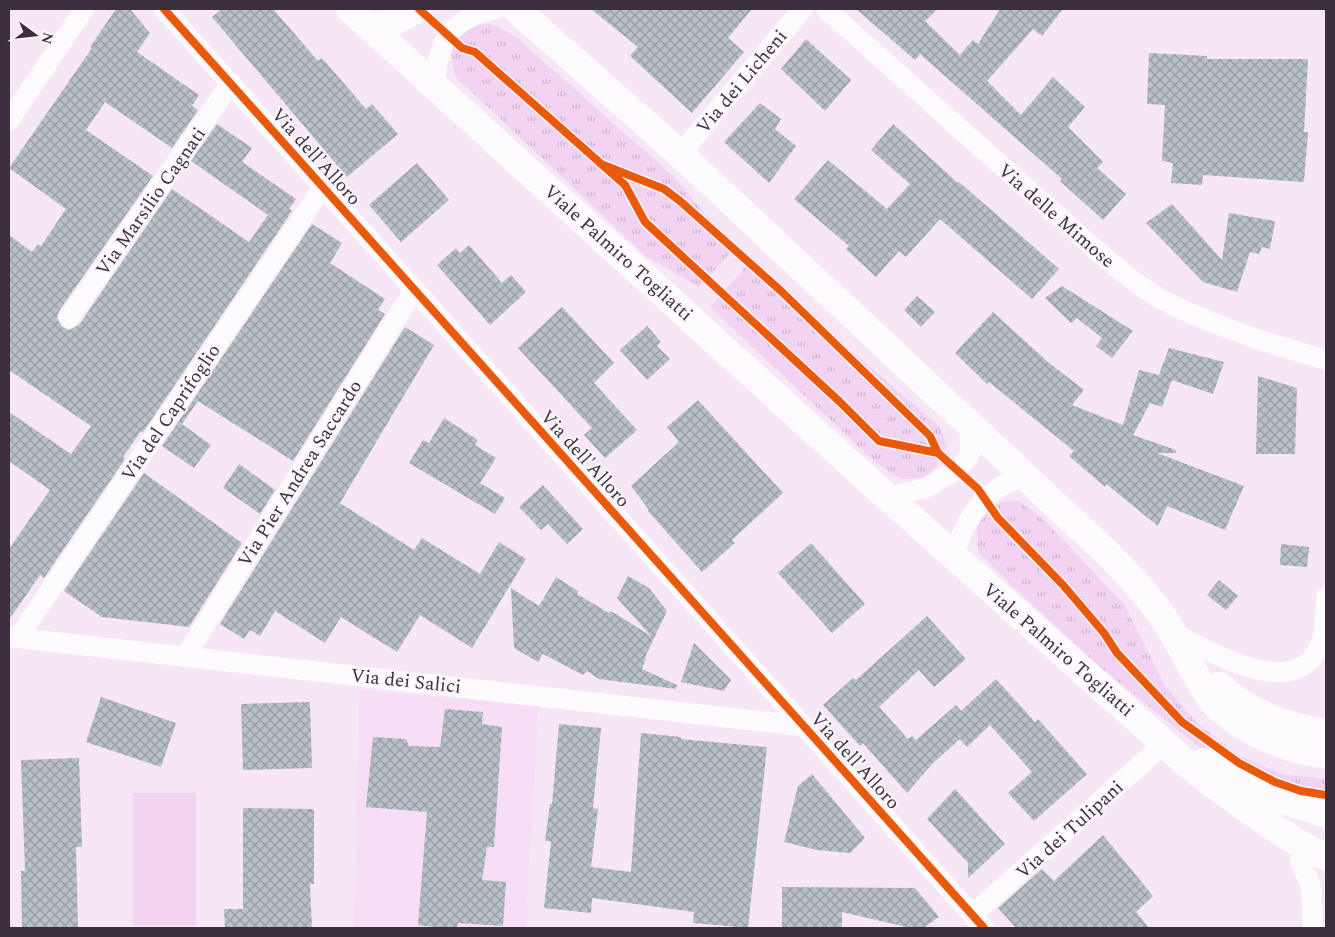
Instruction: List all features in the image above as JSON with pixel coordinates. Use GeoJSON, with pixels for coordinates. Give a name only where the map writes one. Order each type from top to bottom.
{"type":"FeatureCollection","features":[{"type":"Feature","properties":{"kind":"main road","name":"Viale Palmiro Togliatti"},"geometry":{"type":"LineString","coordinates":[[350,9],[887,497],[1201,776],[1313,858],[1326,873]]}},
{"type":"Feature","properties":{"kind":"main road"},"geometry":{"type":"LineString","coordinates":[[370,27],[395,21],[417,9]]}},
{"type":"Feature","properties":{"kind":"main road"},"geometry":{"type":"LineString","coordinates":[[516,9],[680,154],[968,425],[1027,477],[1128,574],[1214,680],[1244,704],[1289,725],[1326,733]]}},
{"type":"Feature","properties":{"kind":"main road"},"geometry":{"type":"LineString","coordinates":[[1175,634],[1209,696],[1225,714],[1242,725],[1290,747],[1326,754]]}},
{"type":"Feature","properties":{"kind":"main road","name":"Viale Palmiro Togliatti"},"geometry":{"type":"LineString","coordinates":[[1165,743],[1274,797],[1299,807],[1326,814]]}},
{"type":"Feature","properties":{"kind":"main road","name":"Viale Palmiro Togliatti"},"geometry":{"type":"LineString","coordinates":[[1201,776],[1298,826],[1326,835]]}},
{"type":"Feature","properties":{"kind":"street"},"geometry":{"type":"LineString","coordinates":[[9,121],[84,9]]}},
{"type":"Feature","properties":{"kind":"street","name":"Via dell'Alloro"},"geometry":{"type":"LineString","coordinates":[[164,9],[978,922]]}},
{"type":"Feature","properties":{"kind":"street"},"geometry":{"type":"LineString","coordinates":[[435,86],[440,50],[454,27],[475,14],[496,9]]}},
{"type":"Feature","properties":{"kind":"street","name":"Via dei Licheni"},"geometry":{"type":"LineString","coordinates":[[680,154],[803,9]]}},
{"type":"Feature","properties":{"kind":"street","name":"Via delle Mimose"},"geometry":{"type":"LineString","coordinates":[[826,9],[1098,252],[1136,283],[1169,304],[1222,325],[1326,360]]}},
{"type":"Feature","properties":{"kind":"street","name":"Via Marsilio Cagnati"},"geometry":{"type":"LineString","coordinates":[[69,318],[231,83]]}},
{"type":"Feature","properties":{"kind":"street","name":"Via del Caprifoglio"},"geometry":{"type":"LineString","coordinates":[[13,637],[322,187]]}},
{"type":"Feature","properties":{"kind":"street","name":"Via Pier Andrea Saccardo"},"geometry":{"type":"LineString","coordinates":[[185,657],[414,290]]}},
{"type":"Feature","properties":{"kind":"street"},"geometry":{"type":"LineString","coordinates":[[887,497],[926,488],[957,469],[968,458],[970,453],[968,425]]}},
{"type":"Feature","properties":{"kind":"street"},"geometry":{"type":"LineString","coordinates":[[953,556],[966,523],[978,506],[1009,482],[1027,477]]}},
{"type":"Feature","properties":{"kind":"street"},"geometry":{"type":"LineString","coordinates":[[1175,634],[1251,668],[1268,672],[1291,671],[1310,659],[1319,647],[1323,634],[1326,597]]}},
{"type":"Feature","properties":{"kind":"street","name":"Via dei Salici"},"geometry":{"type":"LineString","coordinates":[[13,637],[803,726]]}},
{"type":"Feature","properties":{"kind":"street","name":"Via dei Tulipani"},"geometry":{"type":"LineString","coordinates":[[978,922],[1165,743]]}},
{"type":"Feature","properties":{"kind":"street"},"geometry":{"type":"LineString","coordinates":[[1313,858],[1311,886],[1313,928]]}},
{"type":"Feature","properties":{"kind":"shaded area"},"geometry":{"type":"Polygon","coordinates":[[[359,690],[538,706],[526,928],[354,928],[359,690]]]}},
{"type":"Feature","properties":{"kind":"green space"},"geometry":{"type":"Polygon","coordinates":[[[481,23],[498,26],[518,39],[674,177],[734,249],[699,287],[646,256],[455,76],[452,55],[454,42],[463,33],[481,23]]]}},
{"type":"Feature","properties":{"kind":"green space"},"geometry":{"type":"Polygon","coordinates":[[[749,263],[941,428],[946,448],[937,466],[923,478],[901,479],[875,462],[710,307],[749,263]]]}},
{"type":"Feature","properties":{"kind":"green space"},"geometry":{"type":"Polygon","coordinates":[[[1019,501],[1041,517],[1124,604],[1165,686],[1197,723],[1238,755],[1281,774],[1326,779],[1326,806],[1203,750],[1099,666],[1004,578],[978,551],[977,527],[982,512],[1001,502],[1019,501]]]}},
{"type":"Feature","properties":{"kind":"green space"},"geometry":{"type":"Polygon","coordinates":[[[133,793],[196,793],[196,925],[133,925],[133,793]]]}},
{"type":"Feature","properties":{"kind":"building"},"geometry":{"type":"Polygon","coordinates":[[[116,9],[130,9],[150,33],[137,52],[199,95],[192,106],[198,110],[172,148],[105,102],[86,130],[153,176],[59,311],[57,318],[62,327],[69,330],[79,325],[172,189],[249,242],[268,215],[191,161],[217,124],[252,148],[242,162],[296,199],[289,209],[292,211],[143,432],[141,431],[123,457],[125,459],[44,578],[40,575],[9,620],[9,549],[50,490],[9,461],[9,412],[71,454],[91,426],[9,370],[9,235],[32,252],[38,244],[41,246],[66,209],[9,168],[92,48],[90,47],[116,9]]]}},
{"type":"Feature","properties":{"kind":"building"},"geometry":{"type":"Polygon","coordinates":[[[222,9],[273,9],[318,61],[322,58],[366,109],[372,104],[398,134],[347,177],[212,17],[222,9]]]}},
{"type":"Feature","properties":{"kind":"building"},"geometry":{"type":"Polygon","coordinates":[[[591,9],[752,9],[728,38],[744,52],[692,113],[630,56],[638,47],[591,9]]]}},
{"type":"Feature","properties":{"kind":"building"},"geometry":{"type":"Polygon","coordinates":[[[856,9],[938,9],[925,21],[960,55],[973,40],[978,44],[1000,9],[1063,9],[1042,36],[1033,29],[987,81],[1021,115],[1053,77],[1085,107],[1068,127],[1103,162],[1097,168],[1126,194],[1103,220],[1060,181],[1062,179],[920,54],[915,60],[856,9]]]}},
{"type":"Feature","properties":{"kind":"building"},"geometry":{"type":"Polygon","coordinates":[[[806,39],[851,80],[825,111],[781,69],[806,39]]]}},
{"type":"Feature","properties":{"kind":"building"},"geometry":{"type":"Polygon","coordinates":[[[1149,53],[1207,56],[1207,59],[1308,59],[1304,132],[1308,132],[1304,182],[1203,175],[1202,185],[1171,183],[1173,163],[1162,161],[1165,105],[1147,104],[1149,53]]]}},
{"type":"Feature","properties":{"kind":"building"},"geometry":{"type":"Polygon","coordinates":[[[760,103],[781,119],[775,129],[796,146],[769,183],[724,142],[760,103]]]}},
{"type":"Feature","properties":{"kind":"building"},"geometry":{"type":"Polygon","coordinates":[[[893,124],[958,183],[1059,269],[1032,299],[940,219],[906,257],[899,251],[876,277],[846,249],[849,246],[794,199],[828,160],[887,209],[910,184],[871,150],[893,124]]]}},
{"type":"Feature","properties":{"kind":"building"},"geometry":{"type":"Polygon","coordinates":[[[417,163],[449,200],[401,242],[369,205],[417,163]]]}},
{"type":"Feature","properties":{"kind":"building"},"geometry":{"type":"Polygon","coordinates":[[[1172,204],[1222,260],[1229,213],[1275,221],[1270,249],[1262,247],[1259,254],[1250,252],[1237,292],[1203,282],[1146,223],[1172,204]]]}},
{"type":"Feature","properties":{"kind":"building"},"geometry":{"type":"Polygon","coordinates":[[[312,224],[342,243],[330,263],[385,299],[378,310],[385,314],[293,461],[198,401],[182,424],[211,445],[194,468],[162,446],[312,224]]]}},
{"type":"Feature","properties":{"kind":"building"},"geometry":{"type":"Polygon","coordinates":[[[469,245],[502,283],[511,275],[526,292],[490,325],[437,265],[456,248],[460,253],[469,245]]]}},
{"type":"Feature","properties":{"kind":"building"},"geometry":{"type":"Polygon","coordinates":[[[1062,286],[1133,331],[1112,358],[1096,346],[1102,338],[1077,318],[1071,323],[1045,298],[1062,286]]]}},
{"type":"Feature","properties":{"kind":"building"},"geometry":{"type":"Polygon","coordinates":[[[917,296],[935,312],[921,327],[904,310],[917,296]]]}},
{"type":"Feature","properties":{"kind":"building"},"geometry":{"type":"Polygon","coordinates":[[[562,307],[614,363],[594,383],[637,430],[605,458],[584,435],[592,428],[518,348],[562,307]]]}},
{"type":"Feature","properties":{"kind":"building"},"geometry":{"type":"Polygon","coordinates":[[[993,312],[1048,362],[1084,390],[1072,405],[1123,425],[1139,370],[1159,375],[1169,348],[1224,362],[1213,394],[1172,380],[1162,407],[1150,403],[1133,435],[1176,450],[1176,453],[1157,453],[1244,486],[1225,530],[1167,506],[1158,526],[1106,484],[1105,487],[1069,456],[1074,451],[989,382],[987,384],[955,353],[993,312]]]}},
{"type":"Feature","properties":{"kind":"building"},"geometry":{"type":"Polygon","coordinates":[[[647,326],[661,342],[657,346],[670,359],[647,380],[620,350],[647,326]]]}},
{"type":"Feature","properties":{"kind":"building"},"geometry":{"type":"Polygon","coordinates":[[[405,327],[434,345],[340,503],[414,550],[422,538],[480,574],[499,542],[526,559],[472,648],[420,615],[397,652],[341,617],[325,643],[275,611],[260,636],[250,630],[244,639],[220,624],[405,327]]]}},
{"type":"Feature","properties":{"kind":"building"},"geometry":{"type":"Polygon","coordinates":[[[1258,376],[1297,388],[1295,454],[1256,454],[1258,376]]]}},
{"type":"Feature","properties":{"kind":"building"},"geometry":{"type":"Polygon","coordinates":[[[698,400],[783,493],[732,540],[735,543],[702,572],[648,511],[631,486],[679,442],[667,427],[698,400]]]}},
{"type":"Feature","properties":{"kind":"building"},"geometry":{"type":"Polygon","coordinates":[[[444,418],[478,440],[475,445],[496,458],[480,483],[505,498],[495,514],[409,463],[423,440],[429,443],[444,418]]]}},
{"type":"Feature","properties":{"kind":"building"},"geometry":{"type":"Polygon","coordinates":[[[239,464],[275,490],[260,514],[223,488],[239,464]]]}},
{"type":"Feature","properties":{"kind":"building"},"geometry":{"type":"Polygon","coordinates":[[[144,473],[242,543],[189,627],[102,617],[64,591],[144,473]]]}},
{"type":"Feature","properties":{"kind":"building"},"geometry":{"type":"Polygon","coordinates":[[[543,485],[583,529],[567,544],[548,524],[541,530],[519,507],[543,485]]]}},
{"type":"Feature","properties":{"kind":"building"},"geometry":{"type":"Polygon","coordinates":[[[811,543],[865,604],[832,633],[778,573],[811,543]]]}},
{"type":"Feature","properties":{"kind":"building"},"geometry":{"type":"Polygon","coordinates":[[[1281,544],[1309,547],[1307,567],[1280,565],[1281,544]]]}},
{"type":"Feature","properties":{"kind":"building"},"geometry":{"type":"Polygon","coordinates":[[[628,576],[649,588],[667,611],[645,657],[642,669],[677,685],[676,689],[599,679],[587,671],[583,675],[543,654],[538,662],[514,648],[511,588],[539,606],[556,577],[578,591],[577,594],[609,613],[610,611],[616,614],[651,636],[617,598],[628,576]]]}},
{"type":"Feature","properties":{"kind":"building"},"geometry":{"type":"Polygon","coordinates":[[[1219,580],[1238,596],[1226,610],[1207,595],[1219,580]]]}},
{"type":"Feature","properties":{"kind":"building"},"geometry":{"type":"Polygon","coordinates":[[[927,616],[966,659],[934,687],[919,670],[879,707],[908,739],[912,736],[916,740],[956,705],[961,711],[996,679],[1035,722],[1038,719],[1087,774],[1034,821],[1008,793],[1032,772],[990,725],[967,747],[960,739],[933,763],[907,793],[863,743],[860,746],[823,705],[853,678],[856,680],[927,616]]]}},
{"type":"Feature","properties":{"kind":"building"},"geometry":{"type":"Polygon","coordinates":[[[694,643],[731,680],[724,691],[681,682],[694,643]]]}},
{"type":"Feature","properties":{"kind":"building"},"geometry":{"type":"Polygon","coordinates":[[[101,697],[176,723],[161,767],[86,742],[101,697]]]}},
{"type":"Feature","properties":{"kind":"building"},"geometry":{"type":"Polygon","coordinates":[[[310,702],[312,768],[243,770],[241,704],[310,702]]]}},
{"type":"Feature","properties":{"kind":"building"},"geometry":{"type":"Polygon","coordinates":[[[445,709],[483,712],[482,724],[502,727],[494,847],[487,847],[482,880],[506,882],[503,926],[458,923],[457,928],[441,928],[418,925],[427,812],[366,807],[373,737],[406,739],[409,746],[440,747],[445,709]]]}},
{"type":"Feature","properties":{"kind":"building"},"geometry":{"type":"Polygon","coordinates":[[[559,724],[601,728],[593,808],[598,809],[591,867],[631,872],[641,733],[681,737],[681,739],[767,747],[748,928],[693,923],[694,912],[592,898],[591,913],[544,908],[551,841],[545,841],[550,804],[552,804],[559,724]]]}},
{"type":"Feature","properties":{"kind":"building"},"geometry":{"type":"Polygon","coordinates":[[[79,758],[82,847],[76,847],[78,928],[22,928],[21,871],[25,871],[21,760],[79,758]]]}},
{"type":"Feature","properties":{"kind":"building"},"geometry":{"type":"Polygon","coordinates":[[[812,774],[865,838],[850,853],[817,850],[784,842],[798,786],[812,774]]]}},
{"type":"Feature","properties":{"kind":"building"},"geometry":{"type":"Polygon","coordinates":[[[955,789],[1005,844],[968,878],[968,863],[927,819],[955,789]]]}},
{"type":"Feature","properties":{"kind":"building"},"geometry":{"type":"Polygon","coordinates":[[[243,808],[314,809],[314,884],[310,884],[312,928],[225,928],[224,909],[243,909],[243,808]]]}},
{"type":"Feature","properties":{"kind":"building"},"geometry":{"type":"Polygon","coordinates":[[[1103,835],[1153,896],[1136,912],[1149,928],[1016,928],[998,908],[1042,869],[1054,881],[1103,835]]]}},
{"type":"Feature","properties":{"kind":"building"},"geometry":{"type":"Polygon","coordinates":[[[782,887],[915,888],[939,917],[923,928],[911,928],[842,912],[842,927],[782,927],[782,887]]]}},
{"type":"Feature","properties":{"kind":"cycle path"},"geometry":{"type":"LineString","coordinates":[[164,9],[984,928]]}},
{"type":"Feature","properties":{"kind":"cycle path"},"geometry":{"type":"LineString","coordinates":[[419,9],[462,48],[475,52],[625,185],[645,222],[840,402],[879,441],[938,453]]}},
{"type":"Feature","properties":{"kind":"cycle path"},"geometry":{"type":"LineString","coordinates":[[601,164],[664,189],[781,291],[930,436],[938,453],[978,489],[998,518],[1063,585],[1104,633],[1117,653],[1182,722],[1239,763],[1275,782],[1301,791],[1326,795]]}}]}
